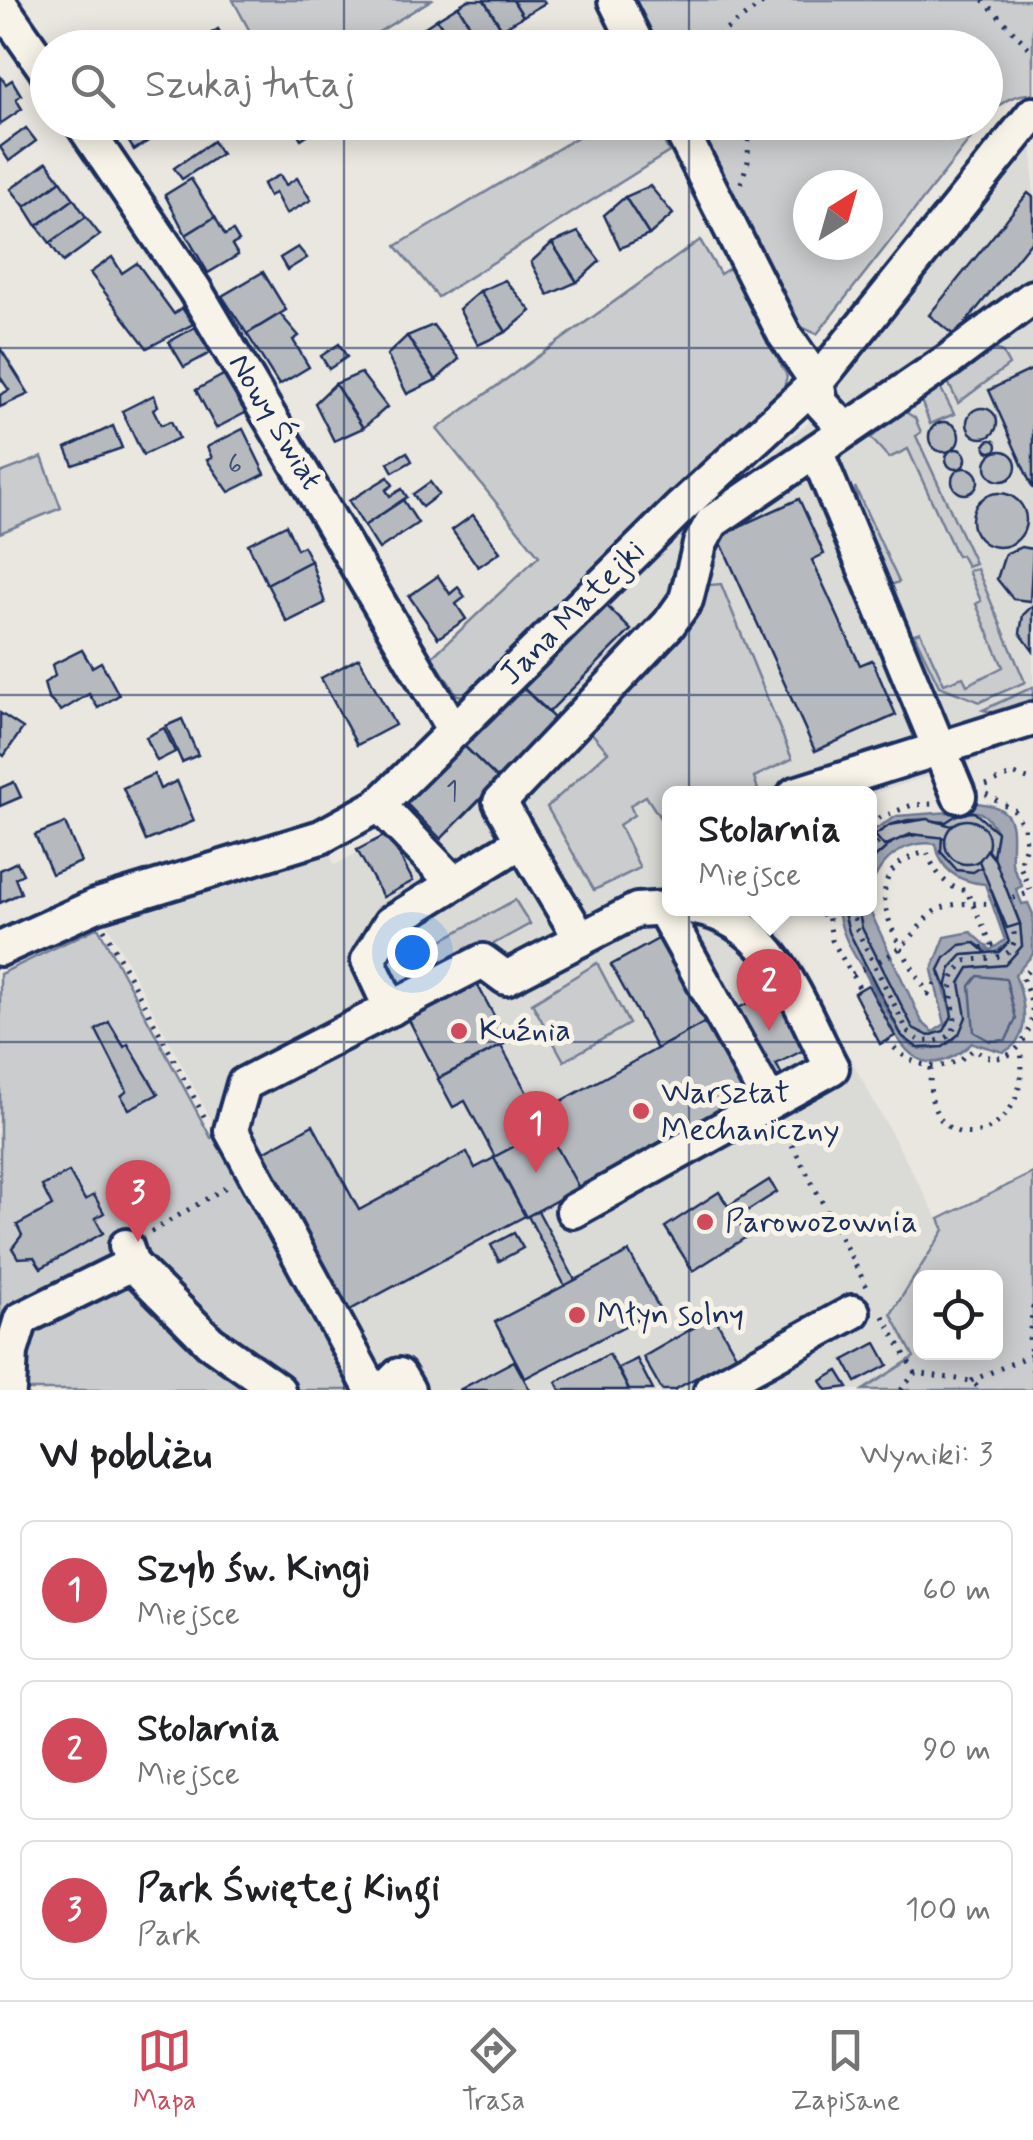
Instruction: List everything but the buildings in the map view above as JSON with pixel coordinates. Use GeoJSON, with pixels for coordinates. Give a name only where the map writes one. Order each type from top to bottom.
{"type":"FeatureCollection","features":[{"type":"Feature","properties":{"kind":"street"},"geometry":{"type":"LineString","coordinates":[[615,0],[630,30]]}},
{"type":"Feature","properties":{"kind":"street"},"geometry":{"type":"LineString","coordinates":[[0,4],[30,48]]}},
{"type":"Feature","properties":{"kind":"street","name":"Jana Matejki"},"geometry":{"type":"LineString","coordinates":[[0,948],[95,906],[322,836],[379,805],[681,507],[817,382],[1033,114]]}},
{"type":"Feature","properties":{"kind":"street","name":"Nowy Świat"},"geometry":{"type":"LineString","coordinates":[[93,140],[195,290],[454,731]]}},
{"type":"Feature","properties":{"kind":"street"},"geometry":{"type":"LineString","coordinates":[[686,140],[784,334],[817,382],[821,403],[846,430]]}},
{"type":"Feature","properties":{"kind":"street"},"geometry":{"type":"LineString","coordinates":[[581,939],[500,802],[668,624],[686,600],[700,544],[712,522],[1033,296]]}},
{"type":"Feature","properties":{"kind":"street"},"geometry":{"type":"LineString","coordinates":[[816,451],[942,746],[970,794]]}},
{"type":"Feature","properties":{"kind":"street"},"geometry":{"type":"LineString","coordinates":[[820,786],[1033,718]]}},
{"type":"Feature","properties":{"kind":"street"},"geometry":{"type":"LineString","coordinates":[[379,805],[453,882]]}},
{"type":"Feature","properties":{"kind":"street"},"geometry":{"type":"LineString","coordinates":[[390,1008],[368,960],[390,922],[522,842]]}},
{"type":"Feature","properties":{"kind":"street"},"geometry":{"type":"LineString","coordinates":[[372,1390],[231,1130],[244,1084],[483,960],[506,978],[637,910],[662,909]]}},
{"type":"Feature","properties":{"kind":"street"},"geometry":{"type":"LineString","coordinates":[[679,916],[769,1101]]}},
{"type":"Feature","properties":{"kind":"street"},"geometry":{"type":"LineString","coordinates":[[573,1211],[832,1068],[766,948],[747,927],[727,916]]}},
{"type":"Feature","properties":{"kind":"street"},"geometry":{"type":"LineString","coordinates":[[9,1390],[10,1318],[129,1255],[210,1342],[278,1390]]}},
{"type":"Feature","properties":{"kind":"street"},"geometry":{"type":"LineString","coordinates":[[710,1390],[867,1305]]}},
{"type":"Feature","properties":{"kind":"street"},"geometry":{"type":"LineString","coordinates":[[384,1390],[399,1374],[408,1390]]}},
{"type":"Feature","properties":{"kind":"path"},"geometry":{"type":"LineString","coordinates":[[724,30],[767,0]]}},
{"type":"Feature","properties":{"kind":"path"},"geometry":{"type":"LineString","coordinates":[[983,0],[1033,52]]}},
{"type":"Feature","properties":{"kind":"path"},"geometry":{"type":"LineString","coordinates":[[738,194],[748,161],[748,140]]}},
{"type":"Feature","properties":{"kind":"path"},"geometry":{"type":"LineString","coordinates":[[970,794],[1000,776],[1014,774],[1033,781]]}},
{"type":"Feature","properties":{"kind":"path"},"geometry":{"type":"LineString","coordinates":[[877,844],[880,841]]}},
{"type":"Feature","properties":{"kind":"path"},"geometry":{"type":"LineString","coordinates":[[941,975],[928,994],[882,903],[888,880],[916,854],[926,852],[933,867],[957,890],[966,890],[992,946],[980,948]]}},
{"type":"Feature","properties":{"kind":"path"},"geometry":{"type":"LineString","coordinates":[[1011,900],[1032,893]]}},
{"type":"Feature","properties":{"kind":"path"},"geometry":{"type":"LineString","coordinates":[[879,961],[902,949],[928,912],[948,903],[995,903]]}},
{"type":"Feature","properties":{"kind":"path"},"geometry":{"type":"LineString","coordinates":[[827,916],[832,940],[860,989]]}},
{"type":"Feature","properties":{"kind":"path"},"geometry":{"type":"LineString","coordinates":[[853,916],[856,930],[908,1032],[920,1041],[940,1040],[953,1030],[958,1017],[952,982],[957,970],[966,961],[1002,958],[1015,944],[1014,926]]}},
{"type":"Feature","properties":{"kind":"path"},"geometry":{"type":"LineString","coordinates":[[852,974],[864,968]]}},
{"type":"Feature","properties":{"kind":"path"},"geometry":{"type":"LineString","coordinates":[[887,1040],[904,1057],[931,1068],[948,1066],[974,1049],[990,1059],[1021,1050],[1030,1033],[1032,1009],[1022,976],[1033,968]]}},
{"type":"Feature","properties":{"kind":"path"},"geometry":{"type":"LineString","coordinates":[[1021,1050],[1031,1076]]}},
{"type":"Feature","properties":{"kind":"path"},"geometry":{"type":"LineString","coordinates":[[931,1068],[931,1100],[950,1126],[976,1134],[1013,1122]]}},
{"type":"Feature","properties":{"kind":"path"},"geometry":{"type":"LineString","coordinates":[[769,1101],[867,1305],[915,1373],[971,1381],[982,1390]]}},
{"type":"Feature","properties":{"kind":"path"},"geometry":{"type":"LineString","coordinates":[[129,1255],[239,1180]]}},
{"type":"Feature","properties":{"kind":"path"},"geometry":{"type":"LineString","coordinates":[[1033,1306],[1033,1373]]}},
{"type":"Feature","properties":{"kind":"path"},"geometry":{"type":"LineString","coordinates":[[971,1381],[1031,1355]]}},
{"type":"Feature","properties":{"kind":"path"},"geometry":{"type":"LineString","coordinates":[[901,1390],[915,1373]]}},
{"type":"Feature","properties":{"kind":"shaded area"},"geometry":{"type":"Polygon","coordinates":[[[233,0],[431,0],[382,30],[249,30],[233,0]]]}},
{"type":"Feature","properties":{"kind":"shaded area"},"geometry":{"type":"Polygon","coordinates":[[[627,0],[1033,0],[1033,94],[1018,95],[1003,103],[1003,30],[643,30],[627,0]]]}},
{"type":"Feature","properties":{"kind":"shaded area"},"geometry":{"type":"Polygon","coordinates":[[[573,140],[663,140],[669,152],[438,297],[396,246],[573,140]]]}},
{"type":"Feature","properties":{"kind":"shaded area"},"geometry":{"type":"Polygon","coordinates":[[[699,140],[970,140],[883,250],[883,170],[793,170],[793,260],[875,260],[817,334],[794,324],[699,140]]]}},
{"type":"Feature","properties":{"kind":"shaded area"},"geometry":{"type":"Polygon","coordinates":[[[1033,147],[1033,736],[969,763],[877,792],[877,786],[662,786],[662,916],[773,916],[944,1230],[918,1270],[913,1270],[913,1279],[891,1313],[913,1358],[863,1390],[355,1390],[107,924],[329,854],[335,865],[413,822],[417,818],[403,804],[692,520],[817,415],[1033,147]]]}},
{"type":"Feature","properties":{"kind":"shaded area"},"geometry":{"type":"Polygon","coordinates":[[[700,240],[720,274],[730,268],[787,376],[780,402],[672,492],[470,696],[457,695],[432,657],[539,556],[437,429],[700,240]]]}},
{"type":"Feature","properties":{"kind":"shaded area"},"geometry":{"type":"Polygon","coordinates":[[[986,345],[1002,352],[1009,365],[958,403],[945,376],[986,345]]]}},
{"type":"Feature","properties":{"kind":"shaded area"},"geometry":{"type":"Polygon","coordinates":[[[938,383],[954,414],[930,424],[919,395],[938,383]]]}},
{"type":"Feature","properties":{"kind":"shaded area"},"geometry":{"type":"Polygon","coordinates":[[[901,409],[915,418],[921,432],[916,436],[975,563],[967,566],[961,555],[957,556],[908,449],[889,458],[871,438],[877,433],[873,426],[901,409]]]}},
{"type":"Feature","properties":{"kind":"shaded area"},"geometry":{"type":"Polygon","coordinates":[[[42,457],[61,508],[0,533],[0,473],[42,457]]]}},
{"type":"Feature","properties":{"kind":"shaded area"},"geometry":{"type":"Polygon","coordinates":[[[855,487],[899,582],[891,585],[858,506],[855,487]]]}},
{"type":"Feature","properties":{"kind":"shaded area"},"geometry":{"type":"Polygon","coordinates":[[[977,569],[1025,682],[980,702],[939,686],[914,634],[920,632],[944,684],[963,677],[967,685],[1003,667],[976,604],[981,601],[968,571],[977,569]]]}},
{"type":"Feature","properties":{"kind":"shaded area"},"geometry":{"type":"Polygon","coordinates":[[[721,584],[792,759],[754,777],[757,786],[662,786],[662,821],[646,796],[630,805],[634,815],[619,825],[640,868],[594,890],[547,807],[608,752],[589,730],[698,586],[721,584]]]}},
{"type":"Feature","properties":{"kind":"shaded area"},"geometry":{"type":"Polygon","coordinates":[[[1033,687],[1033,704],[1007,716],[983,710],[1033,687]]]}},
{"type":"Feature","properties":{"kind":"shaded area"},"geometry":{"type":"Polygon","coordinates":[[[515,900],[530,924],[426,981],[415,955],[515,900]]]}},
{"type":"Feature","properties":{"kind":"shaded area"},"geometry":{"type":"Polygon","coordinates":[[[98,927],[211,1138],[220,1134],[355,1390],[0,1390],[0,974],[98,927]]]}},
{"type":"Feature","properties":{"kind":"shaded area"},"geometry":{"type":"Polygon","coordinates":[[[597,963],[629,1024],[564,1061],[532,1003],[597,963]]]}},
{"type":"Feature","properties":{"kind":"shaded area"},"geometry":{"type":"Polygon","coordinates":[[[1033,1173],[1033,1390],[863,1390],[913,1358],[1003,1360],[1003,1270],[919,1270],[944,1230],[939,1219],[1033,1173]]]}},
{"type":"Feature","properties":{"kind":"shaded area"},"geometry":{"type":"Polygon","coordinates":[[[913,1279],[913,1355],[891,1314],[913,1279]]]}},
{"type":"Feature","properties":{"kind":"water"},"geometry":{"type":"Polygon","coordinates":[[[974,803],[990,805],[1007,815],[1012,831],[1012,863],[1022,886],[1016,889],[1022,904],[1028,903],[1033,914],[1033,954],[1015,975],[1024,1019],[1013,1046],[1003,1052],[972,1043],[948,1059],[929,1062],[913,1056],[900,1041],[849,946],[839,916],[845,916],[871,979],[908,1043],[931,1049],[953,1041],[963,1021],[961,986],[969,968],[1005,965],[1022,946],[1020,924],[993,856],[997,832],[983,815],[971,812],[944,822],[904,821],[877,835],[877,828],[897,816],[951,812],[974,803]]]}},
{"type":"Feature","properties":{"kind":"water"},"geometry":{"type":"Polygon","coordinates":[[[911,834],[942,837],[941,852],[957,870],[973,872],[983,866],[1009,942],[994,953],[975,944],[960,945],[945,958],[939,970],[952,1016],[944,1031],[929,1036],[913,1028],[859,916],[872,916],[922,1022],[933,1032],[945,1024],[932,970],[945,937],[971,932],[991,950],[1005,940],[985,884],[967,881],[953,873],[942,861],[936,844],[912,845],[902,850],[884,863],[877,875],[877,856],[896,839],[911,834]]]}},
{"type":"Feature","properties":{"kind":"place","name":"Kuźnia"},"geometry":{"type":"Point","coordinates":[459,1031]}},
{"type":"Feature","properties":{"kind":"place","name":"Stolarnia"},"geometry":{"type":"Point","coordinates":[769,1031]}},
{"type":"Feature","properties":{"kind":"place","name":"Warsztat Mechaniczny"},"geometry":{"type":"Point","coordinates":[641,1111]}},
{"type":"Feature","properties":{"kind":"place","name":"Szyb św. Kingi"},"geometry":{"type":"Point","coordinates":[536,1173]}},
{"type":"Feature","properties":{"kind":"place","name":"Parowozownia"},"geometry":{"type":"Point","coordinates":[705,1222]}},
{"type":"Feature","properties":{"kind":"place","name":"Park Świętej Kingi"},"geometry":{"type":"Point","coordinates":[138,1242]}},
{"type":"Feature","properties":{"kind":"place","name":"Młyn solny"},"geometry":{"type":"Point","coordinates":[577,1315]}}]}
